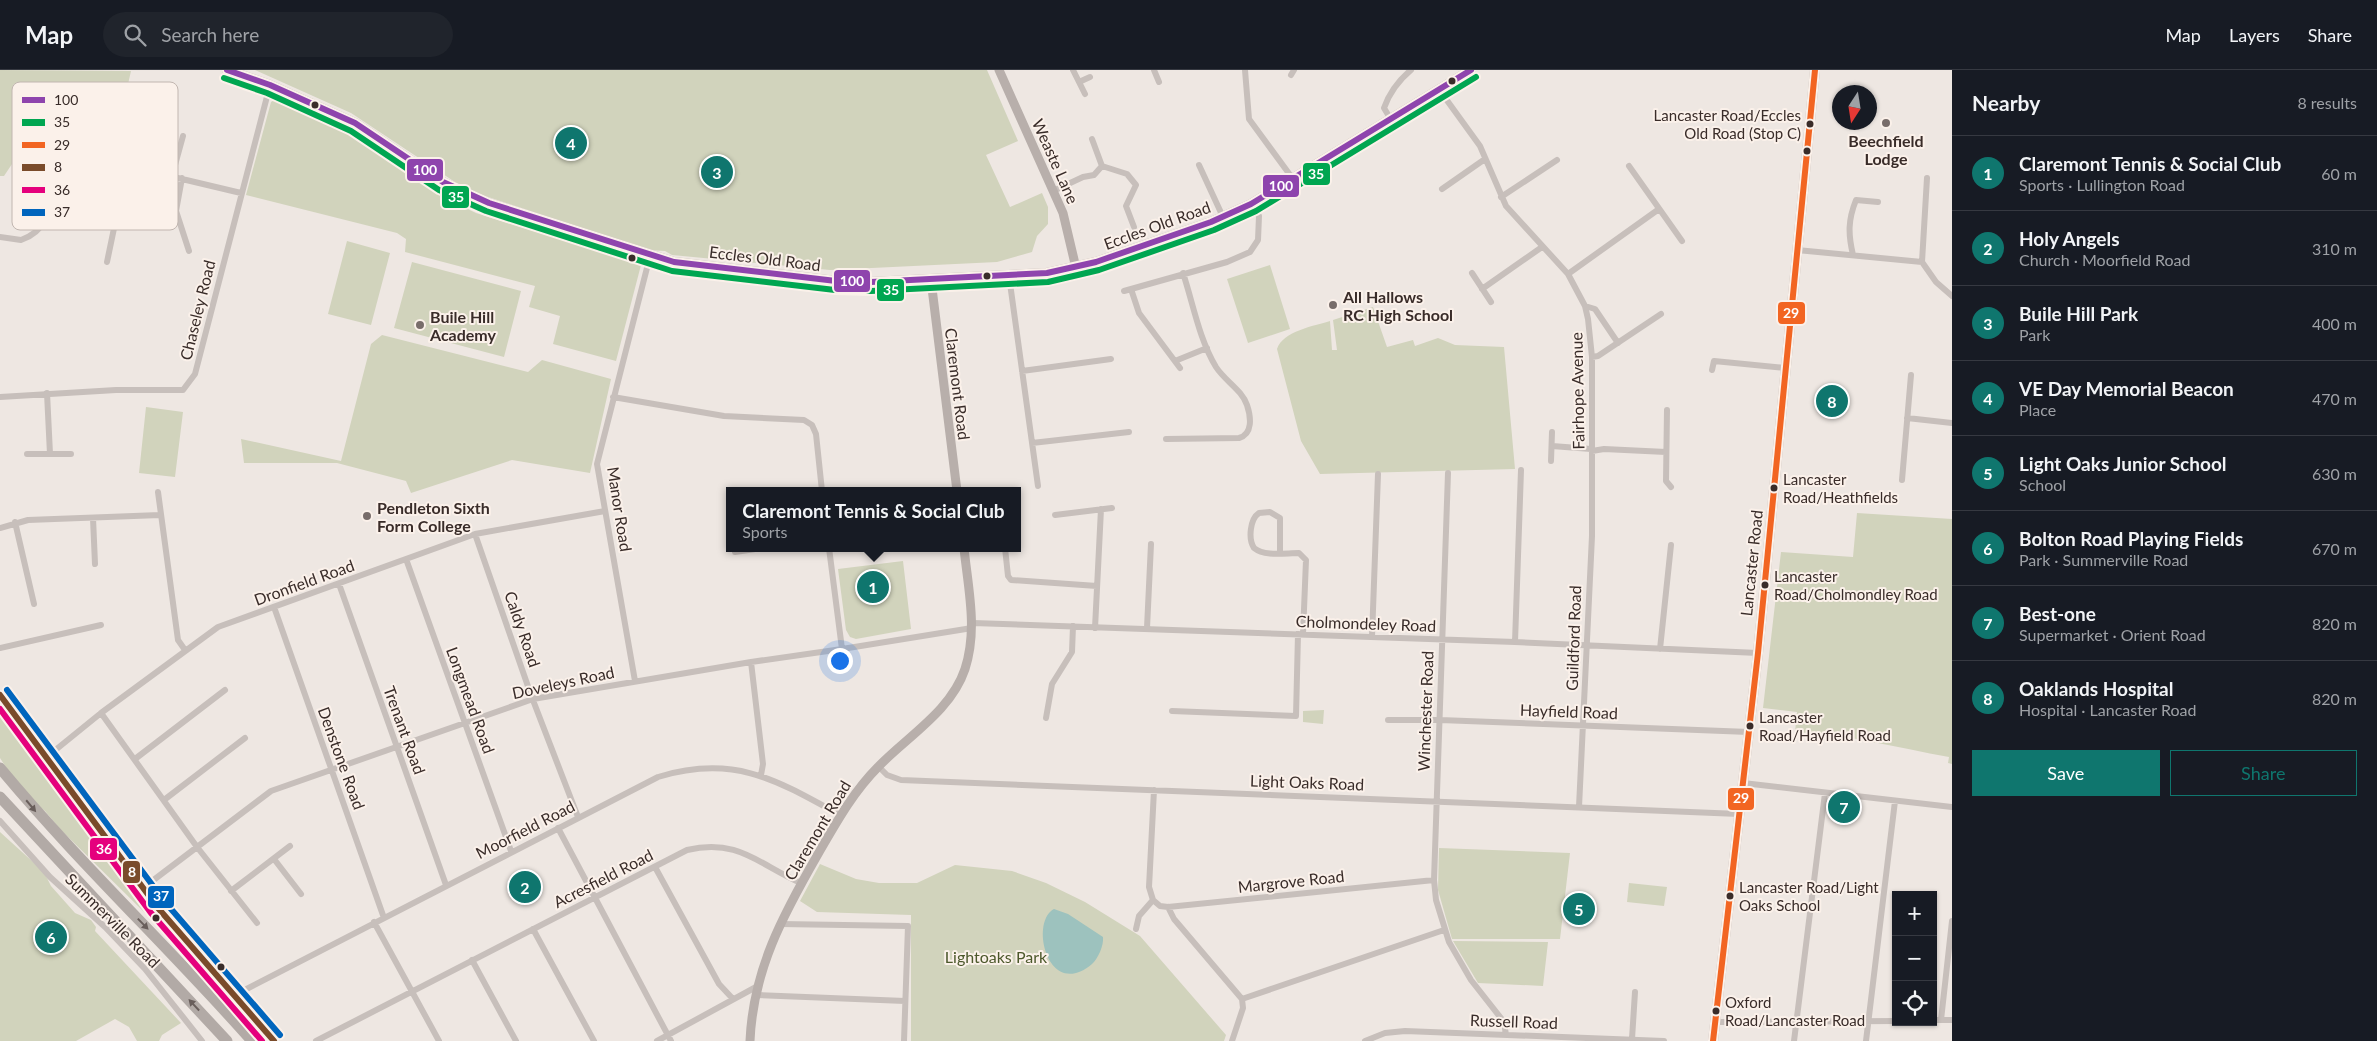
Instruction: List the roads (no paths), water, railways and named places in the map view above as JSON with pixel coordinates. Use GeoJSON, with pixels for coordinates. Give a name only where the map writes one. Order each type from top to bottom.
{"type":"FeatureCollection","features":[{"type":"Feature","properties":{"kind":"highway"},"geometry":{"type":"LineString","coordinates":[[0,768],[42,819],[252,1041]]}},
{"type":"Feature","properties":{"kind":"highway"},"geometry":{"type":"LineString","coordinates":[[0,797],[227,1041]]}},
{"type":"Feature","properties":{"kind":"main road","name":"Eccles Old Road"},"geometry":{"type":"LineString","coordinates":[[227,70],[270,85],[355,123],[443,182],[464,193],[650,256],[690,264],[836,281],[931,280],[1047,274],[1076,268],[1223,217],[1251,204],[1438,88],[1471,70]]}},
{"type":"Feature","properties":{"kind":"main road","name":"Weaste Lane"},"geometry":{"type":"LineString","coordinates":[[999,70],[1063,213],[1076,268]]}},
{"type":"Feature","properties":{"kind":"main road","name":"Lancaster Road"},"geometry":{"type":"LineString","coordinates":[[1809,70],[1813,87]]}},
{"type":"Feature","properties":{"kind":"main road","name":"Lancaster Road"},"geometry":{"type":"LineString","coordinates":[[1713,1041],[1758,653],[1815,70]]}},
{"type":"Feature","properties":{"kind":"main road","name":"Claremont Road"},"geometry":{"type":"LineString","coordinates":[[931,280],[956,487]]}},
{"type":"Feature","properties":{"kind":"main road","name":"Claremont Road"},"geometry":{"type":"LineString","coordinates":[[750,1041],[755,991],[764,958],[801,883],[840,815],[860,786],[878,766],[953,694],[965,668],[972,625],[964,552]]}},
{"type":"Feature","properties":{"kind":"street"},"geometry":{"type":"LineString","coordinates":[[1073,70],[1084,94]]}},
{"type":"Feature","properties":{"kind":"street"},"geometry":{"type":"LineString","coordinates":[[1156,70],[1159,82]]}},
{"type":"Feature","properties":{"kind":"street"},"geometry":{"type":"LineString","coordinates":[[1245,70],[1249,119],[1293,179]]}},
{"type":"Feature","properties":{"kind":"street"},"geometry":{"type":"LineString","coordinates":[[1390,118],[1384,108],[1387,99],[1403,77],[1411,70]]}},
{"type":"Feature","properties":{"kind":"street"},"geometry":{"type":"LineString","coordinates":[[1079,82],[1090,77]]}},
{"type":"Feature","properties":{"kind":"street","name":"Chaseley Road"},"geometry":{"type":"LineString","coordinates":[[0,397],[47,393],[183,390],[195,374],[270,85]]}},
{"type":"Feature","properties":{"kind":"street","name":"Fairhope Avenue"},"geometry":{"type":"LineString","coordinates":[[1438,88],[1480,146],[1501,197],[1514,216],[1568,274],[1585,306],[1592,338],[1592,471]]}},
{"type":"Feature","properties":{"kind":"street"},"geometry":{"type":"LineString","coordinates":[[178,154],[183,136]]}},
{"type":"Feature","properties":{"kind":"street"},"geometry":{"type":"LineString","coordinates":[[1092,139],[1102,166]]}},
{"type":"Feature","properties":{"kind":"street"},"geometry":{"type":"LineString","coordinates":[[1442,189],[1485,159]]}},
{"type":"Feature","properties":{"kind":"street"},"geometry":{"type":"LineString","coordinates":[[1501,197],[1557,160]]}},
{"type":"Feature","properties":{"kind":"street"},"geometry":{"type":"LineString","coordinates":[[1199,165],[1223,217]]}},
{"type":"Feature","properties":{"kind":"street"},"geometry":{"type":"LineString","coordinates":[[1053,190],[1083,177],[1094,175],[1102,166]]}},
{"type":"Feature","properties":{"kind":"street"},"geometry":{"type":"LineString","coordinates":[[1102,166],[1127,174],[1136,185],[1126,206],[1134,227]]}},
{"type":"Feature","properties":{"kind":"street"},"geometry":{"type":"LineString","coordinates":[[1629,166],[1682,241]]}},
{"type":"Feature","properties":{"kind":"street"},"geometry":{"type":"LineString","coordinates":[[178,177],[241,193]]}},
{"type":"Feature","properties":{"kind":"street"},"geometry":{"type":"LineString","coordinates":[[178,200],[182,178]]}},
{"type":"Feature","properties":{"kind":"street"},"geometry":{"type":"LineString","coordinates":[[1927,178],[1922,262],[1936,282],[1952,296]]}},
{"type":"Feature","properties":{"kind":"street"},"geometry":{"type":"LineString","coordinates":[[1853,255],[1848,233],[1849,216],[1856,200],[1878,202]]}},
{"type":"Feature","properties":{"kind":"street"},"geometry":{"type":"LineString","coordinates":[[1124,291],[1227,262],[1250,252],[1258,240],[1259,216],[1251,204]]}},
{"type":"Feature","properties":{"kind":"street"},"geometry":{"type":"LineString","coordinates":[[1568,274],[1659,209]]}},
{"type":"Feature","properties":{"kind":"street"},"geometry":{"type":"LineString","coordinates":[[178,217],[189,251]]}},
{"type":"Feature","properties":{"kind":"street"},"geometry":{"type":"LineString","coordinates":[[0,237],[21,240],[36,230]]}},
{"type":"Feature","properties":{"kind":"street"},"geometry":{"type":"LineString","coordinates":[[106,262],[113,230]]}},
{"type":"Feature","properties":{"kind":"street"},"geometry":{"type":"LineString","coordinates":[[1482,289],[1542,247]]}},
{"type":"Feature","properties":{"kind":"street"},"geometry":{"type":"LineString","coordinates":[[1797,250],[1922,262]]}},
{"type":"Feature","properties":{"kind":"street","name":"Manor Road"},"geometry":{"type":"LineString","coordinates":[[634,681],[597,464],[650,256]]}},
{"type":"Feature","properties":{"kind":"street"},"geometry":{"type":"LineString","coordinates":[[1166,439],[1240,438],[1249,431],[1247,404],[1216,367],[1207,348],[1183,273]]}},
{"type":"Feature","properties":{"kind":"street"},"geometry":{"type":"LineString","coordinates":[[1472,273],[1491,302]]}},
{"type":"Feature","properties":{"kind":"street"},"geometry":{"type":"LineString","coordinates":[[1009,276],[1038,486]]}},
{"type":"Feature","properties":{"kind":"street"},"geometry":{"type":"LineString","coordinates":[[1131,289],[1139,313],[1180,368]]}},
{"type":"Feature","properties":{"kind":"street"},"geometry":{"type":"LineString","coordinates":[[1585,306],[1595,309],[1618,343]]}},
{"type":"Feature","properties":{"kind":"street"},"geometry":{"type":"LineString","coordinates":[[1592,357],[1598,356],[1661,314]]}},
{"type":"Feature","properties":{"kind":"street"},"geometry":{"type":"LineString","coordinates":[[1175,361],[1207,348]]}},
{"type":"Feature","properties":{"kind":"street"},"geometry":{"type":"LineString","coordinates":[[1022,371],[1111,359]]}},
{"type":"Feature","properties":{"kind":"street"},"geometry":{"type":"LineString","coordinates":[[1712,370],[1714,361],[1786,368]]}},
{"type":"Feature","properties":{"kind":"street"},"geometry":{"type":"LineString","coordinates":[[1902,480],[1911,375]]}},
{"type":"Feature","properties":{"kind":"street"},"geometry":{"type":"LineString","coordinates":[[47,393],[50,454]]}},
{"type":"Feature","properties":{"kind":"street"},"geometry":{"type":"LineString","coordinates":[[613,398],[724,416],[804,420],[812,426],[816,434],[822,487]]}},
{"type":"Feature","properties":{"kind":"street"},"geometry":{"type":"LineString","coordinates":[[1667,410],[1666,481],[1671,487]]}},
{"type":"Feature","properties":{"kind":"street"},"geometry":{"type":"LineString","coordinates":[[1907,418],[1952,423]]}},
{"type":"Feature","properties":{"kind":"street"},"geometry":{"type":"LineString","coordinates":[[1032,443],[1129,432]]}},
{"type":"Feature","properties":{"kind":"street"},"geometry":{"type":"LineString","coordinates":[[1551,461],[1552,432]]}},
{"type":"Feature","properties":{"kind":"street"},"geometry":{"type":"LineString","coordinates":[[1552,446],[1591,450],[1666,452]]}},
{"type":"Feature","properties":{"kind":"street"},"geometry":{"type":"LineString","coordinates":[[27,454],[71,454]]}},
{"type":"Feature","properties":{"kind":"street"},"geometry":{"type":"LineString","coordinates":[[1515,642],[1521,470]]}},
{"type":"Feature","properties":{"kind":"street","name":"Guildford Road"},"geometry":{"type":"LineString","coordinates":[[1579,807],[1592,536],[1592,471]]}},
{"type":"Feature","properties":{"kind":"street","name":"Winchester Road"},"geometry":{"type":"LineString","coordinates":[[1448,473],[1434,880],[1444,930],[1462,968],[1504,1022],[1506,1035]]}},
{"type":"Feature","properties":{"kind":"street"},"geometry":{"type":"LineString","coordinates":[[1372,637],[1378,474]]}},
{"type":"Feature","properties":{"kind":"street"},"geometry":{"type":"LineString","coordinates":[[158,492],[178,640],[185,650]]}},
{"type":"Feature","properties":{"kind":"street"},"geometry":{"type":"LineString","coordinates":[[1055,515],[1112,508]]}},
{"type":"Feature","properties":{"kind":"street"},"geometry":{"type":"LineString","coordinates":[[1095,628],[1101,509]]}},
{"type":"Feature","properties":{"kind":"street","name":"Dronfield Road"},"geometry":{"type":"LineString","coordinates":[[48,756],[101,713],[185,650],[218,628],[475,534],[605,511]]}},
{"type":"Feature","properties":{"kind":"street"},"geometry":{"type":"LineString","coordinates":[[1172,711],[1296,716],[1306,560],[1299,553],[1280,553],[1260,552],[1252,544],[1252,521],[1259,513],[1270,512],[1280,518],[1280,553]]}},
{"type":"Feature","properties":{"kind":"street"},"geometry":{"type":"LineString","coordinates":[[0,528],[15,522],[160,515]]}},
{"type":"Feature","properties":{"kind":"street"},"geometry":{"type":"LineString","coordinates":[[93,518],[95,564]]}},
{"type":"Feature","properties":{"kind":"street"},"geometry":{"type":"LineString","coordinates":[[15,522],[34,604]]}},
{"type":"Feature","properties":{"kind":"street","name":"Caldy Road"},"geometry":{"type":"LineString","coordinates":[[475,534],[532,699],[578,817]]}},
{"type":"Feature","properties":{"kind":"street"},"geometry":{"type":"LineString","coordinates":[[1147,628],[1151,544]]}},
{"type":"Feature","properties":{"kind":"street"},"geometry":{"type":"LineString","coordinates":[[1660,649],[1671,545]]}},
{"type":"Feature","properties":{"kind":"street"},"geometry":{"type":"LineString","coordinates":[[830,552],[842,649]]}},
{"type":"Feature","properties":{"kind":"street"},"geometry":{"type":"LineString","coordinates":[[1005,552],[1008,576],[1011,580],[1097,586]]}},
{"type":"Feature","properties":{"kind":"street","name":"Longmead Road"},"geometry":{"type":"LineString","coordinates":[[406,559],[511,851]]}},
{"type":"Feature","properties":{"kind":"street","name":"Trenant Road"},"geometry":{"type":"LineString","coordinates":[[339,584],[446,885]]}},
{"type":"Feature","properties":{"kind":"street","name":"Denstone Road"},"geometry":{"type":"LineString","coordinates":[[274,607],[384,918]]}},
{"type":"Feature","properties":{"kind":"street"},"geometry":{"type":"LineString","coordinates":[[0,648],[101,625]]}},
{"type":"Feature","properties":{"kind":"street","name":"Cholmondeley Road"},"geometry":{"type":"LineString","coordinates":[[972,625],[1147,628],[1758,653]]}},
{"type":"Feature","properties":{"kind":"street","name":"Doveleys Road"},"geometry":{"type":"LineString","coordinates":[[143,888],[271,791],[331,768],[532,699],[751,662],[842,649],[972,625]]}},
{"type":"Feature","properties":{"kind":"street"},"geometry":{"type":"LineString","coordinates":[[1046,718],[1052,684],[1072,652],[1073,626]]}},
{"type":"Feature","properties":{"kind":"street"},"geometry":{"type":"LineString","coordinates":[[751,662],[763,764],[761,775]]}},
{"type":"Feature","properties":{"kind":"street"},"geometry":{"type":"LineString","coordinates":[[135,759],[225,690]]}},
{"type":"Feature","properties":{"kind":"street"},"geometry":{"type":"LineString","coordinates":[[0,695],[48,756],[143,888],[233,996],[274,1041]]}},
{"type":"Feature","properties":{"kind":"street"},"geometry":{"type":"LineString","coordinates":[[101,713],[197,847],[257,923]]}},
{"type":"Feature","properties":{"kind":"street","name":"Hayfield Road"},"geometry":{"type":"LineString","coordinates":[[1388,720],[1440,720],[1749,732]]}},
{"type":"Feature","properties":{"kind":"street"},"geometry":{"type":"LineString","coordinates":[[164,800],[245,738]]}},
{"type":"Feature","properties":{"kind":"street","name":"Light Oaks Road"},"geometry":{"type":"LineString","coordinates":[[878,766],[891,778],[901,780],[1739,814]]}},
{"type":"Feature","properties":{"kind":"street","name":"Moorfield Road"},"geometry":{"type":"LineString","coordinates":[[233,996],[511,851],[658,777],[670,773],[696,768],[736,768],[761,775],[840,815]]}},
{"type":"Feature","properties":{"kind":"street"},"geometry":{"type":"LineString","coordinates":[[1743,783],[1952,807]]}},
{"type":"Feature","properties":{"kind":"street"},"geometry":{"type":"LineString","coordinates":[[1154,790],[1149,887],[1153,900],[1160,906],[1168,907],[1174,919],[1242,998],[1243,1008],[1232,1041]]}},
{"type":"Feature","properties":{"kind":"street"},"geometry":{"type":"LineString","coordinates":[[1794,1041],[1825,793]]}},
{"type":"Feature","properties":{"kind":"street"},"geometry":{"type":"LineString","coordinates":[[1866,1041],[1896,801]]}},
{"type":"Feature","properties":{"kind":"street","name":"Summerville Road"},"geometry":{"type":"LineString","coordinates":[[0,821],[50,877],[105,927],[145,969],[202,1041]]}},
{"type":"Feature","properties":{"kind":"street"},"geometry":{"type":"LineString","coordinates":[[558,828],[670,1038]]}},
{"type":"Feature","properties":{"kind":"street"},"geometry":{"type":"LineString","coordinates":[[231,891],[290,846]]}},
{"type":"Feature","properties":{"kind":"street","name":"Acresfield Road"},"geometry":{"type":"LineString","coordinates":[[316,1041],[687,850],[718,846],[738,850],[801,883]]}},
{"type":"Feature","properties":{"kind":"street"},"geometry":{"type":"LineString","coordinates":[[274,860],[302,894]]}},
{"type":"Feature","properties":{"kind":"street"},"geometry":{"type":"LineString","coordinates":[[654,867],[719,984],[733,999]]}},
{"type":"Feature","properties":{"kind":"street","name":"Margrove Road"},"geometry":{"type":"LineString","coordinates":[[1168,907],[1434,880]]}},
{"type":"Feature","properties":{"kind":"street"},"geometry":{"type":"LineString","coordinates":[[1136,929],[1139,916],[1153,900]]}},
{"type":"Feature","properties":{"kind":"street"},"geometry":{"type":"LineString","coordinates":[[1952,920],[1937,1020],[1952,1020]]}},
{"type":"Feature","properties":{"kind":"street"},"geometry":{"type":"LineString","coordinates":[[374,922],[439,1041]]}},
{"type":"Feature","properties":{"kind":"street"},"geometry":{"type":"LineString","coordinates":[[780,924],[908,926],[904,1041]]}},
{"type":"Feature","properties":{"kind":"street"},"geometry":{"type":"LineString","coordinates":[[533,929],[594,1041]]}},
{"type":"Feature","properties":{"kind":"street"},"geometry":{"type":"LineString","coordinates":[[1242,998],[1444,930]]}},
{"type":"Feature","properties":{"kind":"street"},"geometry":{"type":"LineString","coordinates":[[472,960],[516,1041]]}},
{"type":"Feature","properties":{"kind":"street"},"geometry":{"type":"LineString","coordinates":[[657,1041],[670,1038],[733,999],[755,991],[905,1001]]}},
{"type":"Feature","properties":{"kind":"street"},"geometry":{"type":"LineString","coordinates":[[1630,1040],[1635,992]]}},
{"type":"Feature","properties":{"kind":"street"},"geometry":{"type":"LineString","coordinates":[[1716,1022],[1892,1021]]}},
{"type":"Feature","properties":{"kind":"street","name":"Russell Road"},"geometry":{"type":"LineString","coordinates":[[1365,1041],[1398,1031],[1664,1041]]}},
{"type":"Feature","properties":{"kind":"water"},"geometry":{"type":"Polygon","coordinates":[[[1054,909],[1068,914],[1103,937],[1102,948],[1094,962],[1077,973],[1064,973],[1054,966],[1047,955],[1043,942],[1043,928],[1047,917],[1054,909]]]}},
{"type":"Feature","properties":{"kind":"place","name":"Beechfield Lodge"},"geometry":{"type":"Point","coordinates":[1886,123]}},
{"type":"Feature","properties":{"kind":"place","name":"Lancaster Road/Eccles Old Road (Stop C)"},"geometry":{"type":"Point","coordinates":[1810,124]}},
{"type":"Feature","properties":{"kind":"place","name":"VE Day Memorial Beacon"},"geometry":{"type":"Point","coordinates":[571,143]}},
{"type":"Feature","properties":{"kind":"place","name":"Buile Hill Park"},"geometry":{"type":"Point","coordinates":[717,172]}},
{"type":"Feature","properties":{"kind":"place","name":"All Hallows RC High School"},"geometry":{"type":"Point","coordinates":[1333,305]}},
{"type":"Feature","properties":{"kind":"place","name":"Buile Hill Academy"},"geometry":{"type":"Point","coordinates":[420,325]}},
{"type":"Feature","properties":{"kind":"place","name":"Oaklands Hospital"},"geometry":{"type":"Point","coordinates":[1832,401]}},
{"type":"Feature","properties":{"kind":"place","name":"Lancaster Road/Heathfields"},"geometry":{"type":"Point","coordinates":[1774,488]}},
{"type":"Feature","properties":{"kind":"place","name":"Pendleton Sixth Form College"},"geometry":{"type":"Point","coordinates":[367,516]}},
{"type":"Feature","properties":{"kind":"place","name":"Lancaster Road/Cholmondley Road"},"geometry":{"type":"Point","coordinates":[1765,585]}},
{"type":"Feature","properties":{"kind":"place","name":"Claremont Tennis & Social Club"},"geometry":{"type":"Point","coordinates":[873,587]}},
{"type":"Feature","properties":{"kind":"place","name":"Lancaster Road/Hayfield Road"},"geometry":{"type":"Point","coordinates":[1750,726]}},
{"type":"Feature","properties":{"kind":"place","name":"Best-one"},"geometry":{"type":"Point","coordinates":[1844,807]}},
{"type":"Feature","properties":{"kind":"place","name":"Holy Angels"},"geometry":{"type":"Point","coordinates":[525,887]}},
{"type":"Feature","properties":{"kind":"place","name":"Lancaster Road/Light Oaks School"},"geometry":{"type":"Point","coordinates":[1730,896]}},
{"type":"Feature","properties":{"kind":"place","name":"Light Oaks Junior School"},"geometry":{"type":"Point","coordinates":[1579,909]}},
{"type":"Feature","properties":{"kind":"place","name":"Bolton Road Playing Fields"},"geometry":{"type":"Point","coordinates":[51,937]}},
{"type":"Feature","properties":{"kind":"place","name":"Oxford Road/Lancaster Road"},"geometry":{"type":"Point","coordinates":[1716,1011]}},
{"type":"Feature","properties":{"kind":"park label","name":"Lightoaks Park"},"geometry":{"type":"Point","coordinates":[996,956]}}]}
